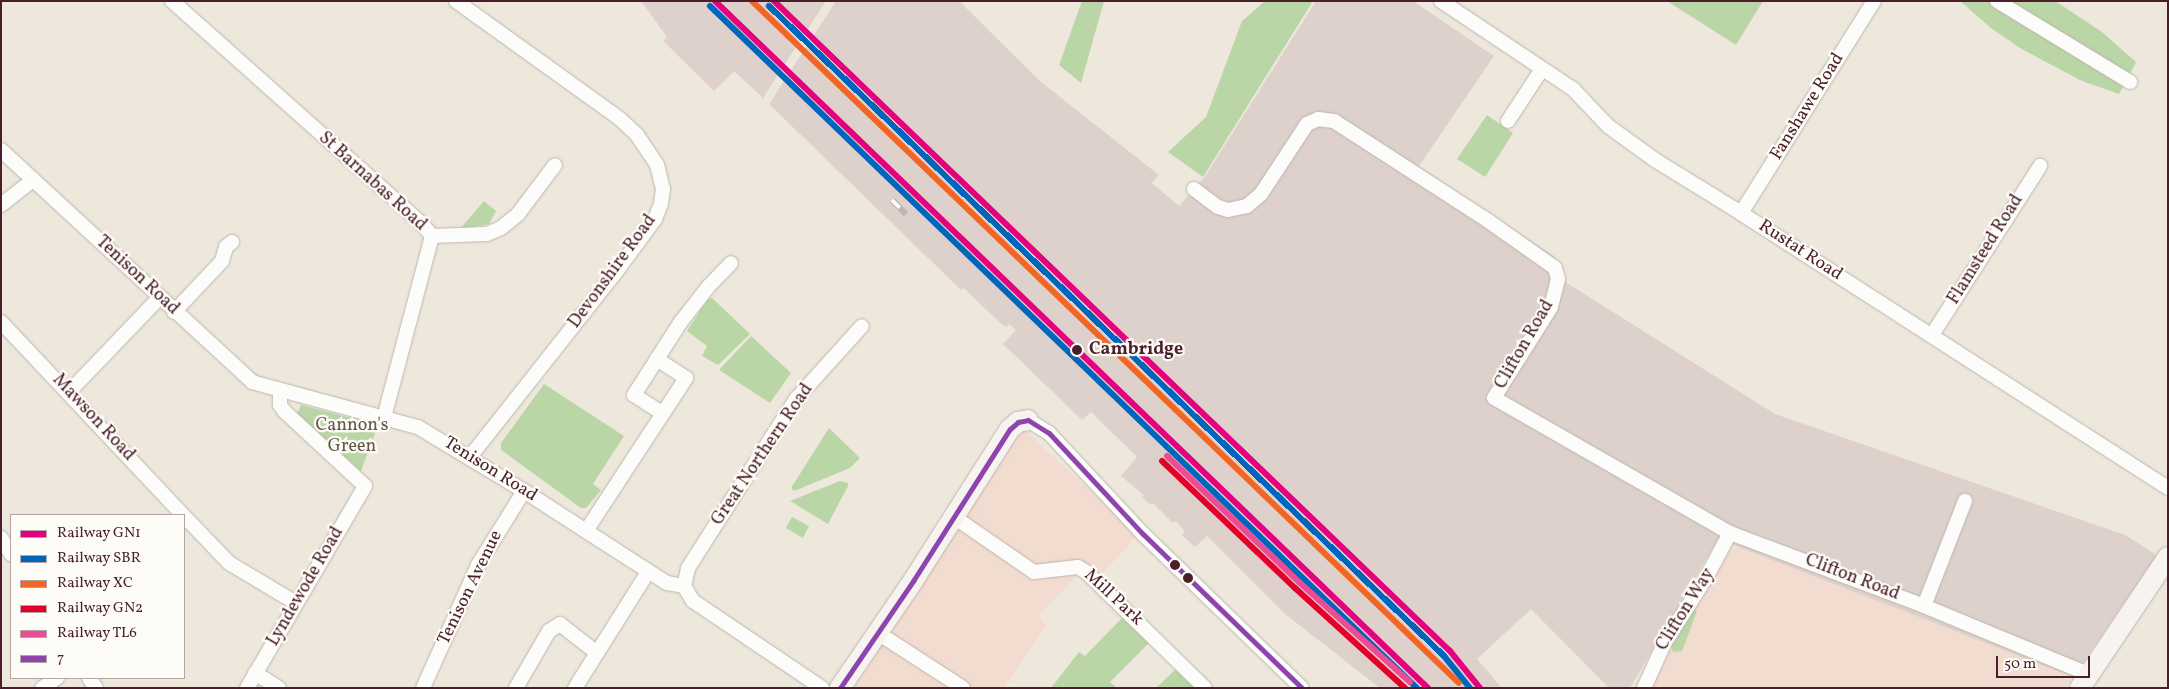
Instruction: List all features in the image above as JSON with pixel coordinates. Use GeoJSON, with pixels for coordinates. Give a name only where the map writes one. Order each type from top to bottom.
{"type":"FeatureCollection","features":[{"type":"Feature","properties":{"kind":"street","name":"St Barnabas Road"},"geometry":{"type":"LineString","coordinates":[[172,1],[422,224],[432,236],[384,418]]}},
{"type":"Feature","properties":{"kind":"street","name":"Rustat Road"},"geometry":{"type":"LineString","coordinates":[[1441,1],[1573,89],[1608,126],[1655,160],[1932,335],[2168,488]]}},
{"type":"Feature","properties":{"kind":"street","name":"Fanshawe Road"},"geometry":{"type":"LineString","coordinates":[[1741,213],[1874,1]]}},
{"type":"Feature","properties":{"kind":"street"},"geometry":{"type":"LineString","coordinates":[[1996,1],[2130,82]]}},
{"type":"Feature","properties":{"kind":"street","name":"Devonshire Road"},"geometry":{"type":"LineString","coordinates":[[465,4],[620,119],[637,135],[657,166],[663,189],[661,204],[655,219],[616,272],[469,458]]}},
{"type":"Feature","properties":{"kind":"street"},"geometry":{"type":"LineString","coordinates":[[1508,121],[1542,69]]}},
{"type":"Feature","properties":{"kind":"street","name":"Clifton Road"},"geometry":{"type":"LineString","coordinates":[[1194,189],[1218,207],[1228,210],[1247,206],[1261,194],[1307,124],[1318,119],[1334,121],[1495,225],[1555,268],[1558,279],[1551,307],[1494,398],[1730,533],[1924,606],[2084,681]]}},
{"type":"Feature","properties":{"kind":"street","name":"Tenison Road"},"geometry":{"type":"LineString","coordinates":[[1,150],[174,312],[252,382],[418,426],[524,491],[667,584],[686,590],[709,613],[822,688]]}},
{"type":"Feature","properties":{"kind":"street"},"geometry":{"type":"LineString","coordinates":[[432,236],[487,234],[501,228],[518,214],[555,166]]}},
{"type":"Feature","properties":{"kind":"street","name":"Flamsteed Road"},"geometry":{"type":"LineString","coordinates":[[1932,335],[2040,166]]}},
{"type":"Feature","properties":{"kind":"street"},"geometry":{"type":"LineString","coordinates":[[1,205],[33,180]]}},
{"type":"Feature","properties":{"kind":"street"},"geometry":{"type":"LineString","coordinates":[[174,312],[222,261],[226,247],[232,242]]}},
{"type":"Feature","properties":{"kind":"street"},"geometry":{"type":"LineString","coordinates":[[662,414],[634,395],[680,323],[708,286],[731,263]]}},
{"type":"Feature","properties":{"kind":"street"},"geometry":{"type":"LineString","coordinates":[[69,392],[159,298]]}},
{"type":"Feature","properties":{"kind":"street","name":"Mawson Road"},"geometry":{"type":"LineString","coordinates":[[1,322],[183,514]]}},
{"type":"Feature","properties":{"kind":"street","name":"Great Northern Road"},"geometry":{"type":"LineString","coordinates":[[686,590],[688,568],[796,399],[862,326]]}},
{"type":"Feature","properties":{"kind":"street"},"geometry":{"type":"LineString","coordinates":[[586,532],[686,378],[657,359]]}},
{"type":"Feature","properties":{"kind":"street","name":"Lyndewode Road"},"geometry":{"type":"LineString","coordinates":[[247,688],[365,486],[285,412],[280,405],[280,390]]}},
{"type":"Feature","properties":{"kind":"street"},"geometry":{"type":"LineString","coordinates":[[840,688],[878,633],[1010,429],[1018,422],[1028,420],[1049,433],[1143,534],[1302,688]]}},
{"type":"Feature","properties":{"kind":"street","name":"Tenison Avenue"},"geometry":{"type":"LineString","coordinates":[[423,688],[478,565],[524,491]]}},
{"type":"Feature","properties":{"kind":"street"},"geometry":{"type":"LineString","coordinates":[[1924,606],[1965,501]]}},
{"type":"Feature","properties":{"kind":"street","name":"Mawson Road"},"geometry":{"type":"LineString","coordinates":[[185,516],[230,564],[296,603]]}},
{"type":"Feature","properties":{"kind":"street","name":"Mill Park"},"geometry":{"type":"LineString","coordinates":[[954,517],[1034,572],[1078,567],[1086,572],[1205,688]]}},
{"type":"Feature","properties":{"kind":"street","name":"Clifton Way"},"geometry":{"type":"LineString","coordinates":[[1644,688],[1665,642],[1711,571],[1730,533]]}},
{"type":"Feature","properties":{"kind":"street"},"geometry":{"type":"LineString","coordinates":[[1,538],[10,552]]}},
{"type":"Feature","properties":{"kind":"street"},"geometry":{"type":"LineString","coordinates":[[2084,681],[2168,557]]}},
{"type":"Feature","properties":{"kind":"street"},"geometry":{"type":"LineString","coordinates":[[575,688],[648,572]]}},
{"type":"Feature","properties":{"kind":"street"},"geometry":{"type":"LineString","coordinates":[[516,688],[549,630],[560,624],[597,653]]}},
{"type":"Feature","properties":{"kind":"street"},"geometry":{"type":"LineString","coordinates":[[878,633],[963,688]]}},
{"type":"Feature","properties":{"kind":"street"},"geometry":{"type":"LineString","coordinates":[[255,673],[279,688]]}},
{"type":"Feature","properties":{"kind":"street"},"geometry":{"type":"LineString","coordinates":[[42,688],[56,679]]}},
{"type":"Feature","properties":{"kind":"shaded area"},"geometry":{"type":"Polygon","coordinates":[[[641,1],[826,1],[763,98],[734,71],[714,91],[663,41],[667,37],[641,1]]]}},
{"type":"Feature","properties":{"kind":"shaded area"},"geometry":{"type":"Polygon","coordinates":[[[836,1],[959,1],[1041,82],[1159,175],[1152,183],[1179,206],[1204,178],[1316,1],[1413,1],[1494,56],[1419,166],[1555,257],[1567,283],[1775,414],[2125,535],[2157,555],[2073,677],[1718,539],[1630,688],[1609,688],[1531,609],[1477,659],[1502,688],[1380,688],[1285,614],[1207,536],[1195,547],[1182,535],[1185,531],[1175,521],[1173,523],[1153,503],[1151,505],[1142,497],[1144,495],[1121,476],[1137,457],[1091,412],[1082,420],[1003,344],[1016,330],[1009,324],[1006,327],[1000,323],[964,288],[961,290],[769,104],[836,1]]]}},
{"type":"Feature","properties":{"kind":"shaded area"},"geometry":{"type":"Polygon","coordinates":[[[1023,428],[1138,535],[1092,585],[1080,573],[1039,615],[1046,626],[1004,688],[854,688],[1023,428]]]}},
{"type":"Feature","properties":{"kind":"shaded area"},"geometry":{"type":"Polygon","coordinates":[[[1736,548],[1745,548],[1770,557],[2073,677],[2066,688],[1652,688],[1671,646],[1728,553],[1736,548]]]}},
{"type":"Feature","properties":{"kind":"green space"},"geometry":{"type":"Polygon","coordinates":[[[1082,1],[1104,1],[1081,83],[1059,65],[1082,1]]]}},
{"type":"Feature","properties":{"kind":"green space"},"geometry":{"type":"Polygon","coordinates":[[[1265,1],[1313,1],[1203,177],[1168,152],[1206,117],[1242,21],[1265,1]]]}},
{"type":"Feature","properties":{"kind":"green space"},"geometry":{"type":"Polygon","coordinates":[[[1667,1],[1763,1],[1736,45],[1667,1]]]}},
{"type":"Feature","properties":{"kind":"green space"},"geometry":{"type":"Polygon","coordinates":[[[1960,1],[2055,1],[2102,32],[2136,62],[2119,94],[2082,81],[2020,48],[1991,28],[1960,1]]]}},
{"type":"Feature","properties":{"kind":"green space"},"geometry":{"type":"Polygon","coordinates":[[[1487,115],[1513,133],[1485,177],[1457,159],[1487,115]]]}},
{"type":"Feature","properties":{"kind":"green space"},"geometry":{"type":"Polygon","coordinates":[[[484,201],[496,211],[489,224],[460,229],[484,201]]]}},
{"type":"Feature","properties":{"kind":"green space"},"geometry":{"type":"Polygon","coordinates":[[[712,298],[750,334],[718,365],[702,356],[707,346],[687,331],[707,300],[712,298]]]}},
{"type":"Feature","properties":{"kind":"green space"},"geometry":{"type":"Polygon","coordinates":[[[751,336],[791,373],[770,403],[719,370],[751,336]]]}},
{"type":"Feature","properties":{"kind":"green space"},"geometry":{"type":"Polygon","coordinates":[[[544,384],[624,436],[593,484],[601,490],[586,508],[581,508],[501,450],[501,443],[544,384]]]}},
{"type":"Feature","properties":{"kind":"green space","name":"Cannon's Green"},"geometry":{"type":"Polygon","coordinates":[[[301,405],[378,425],[361,471],[297,414],[301,405]]]}},
{"type":"Feature","properties":{"kind":"green space"},"geometry":{"type":"Polygon","coordinates":[[[829,428],[860,458],[850,468],[794,491],[791,488],[829,428]]]}},
{"type":"Feature","properties":{"kind":"green space"},"geometry":{"type":"Polygon","coordinates":[[[840,481],[848,483],[848,486],[828,524],[790,501],[840,481]]]}},
{"type":"Feature","properties":{"kind":"green space"},"geometry":{"type":"Polygon","coordinates":[[[792,517],[809,526],[803,538],[786,528],[792,517]]]}},
{"type":"Feature","properties":{"kind":"green space"},"geometry":{"type":"Polygon","coordinates":[[[1694,609],[1697,611],[1682,651],[1673,652],[1671,646],[1694,609]]]}},
{"type":"Feature","properties":{"kind":"green space"},"geometry":{"type":"Polygon","coordinates":[[[1122,618],[1149,643],[1110,682],[1117,688],[1051,688],[1079,652],[1085,656],[1122,618]]]}},
{"type":"Feature","properties":{"kind":"green space"},"geometry":{"type":"Polygon","coordinates":[[[1177,668],[1197,688],[1156,688],[1177,668]]]}},
{"type":"Feature","properties":{"kind":"railway"},"geometry":{"type":"LineString","coordinates":[[892,200],[906,214]]}},
{"type":"Feature","properties":{"kind":"rail line","name":"GN1"},"geometry":{"type":"LineString","coordinates":[[715,1],[1428,688]]}},
{"type":"Feature","properties":{"kind":"rail line","name":"XC"},"geometry":{"type":"LineString","coordinates":[[752,1],[1459,683]]}},
{"type":"Feature","properties":{"kind":"rail line","name":"GN1"},"geometry":{"type":"LineString","coordinates":[[774,1],[1450,651],[1480,688]]}},
{"type":"Feature","properties":{"kind":"rail line","name":"SBR"},"geometry":{"type":"LineString","coordinates":[[710,6],[1417,688]]}},
{"type":"Feature","properties":{"kind":"rail line","name":"SBR"},"geometry":{"type":"LineString","coordinates":[[769,6],[1444,656],[1470,688]]}},
{"type":"Feature","properties":{"kind":"rail line","name":"TL6"},"geometry":{"type":"LineString","coordinates":[[1167,456],[1300,583],[1410,682]]}},
{"type":"Feature","properties":{"kind":"rail line","name":"GN2"},"geometry":{"type":"LineString","coordinates":[[1162,461],[1295,588],[1405,688]]}},
{"type":"Feature","properties":{"kind":"transit line","name":"7"},"geometry":{"type":"LineString","coordinates":[[1028,420],[1049,433],[1143,534],[1302,688]]}},
{"type":"Feature","properties":{"kind":"transit line","name":"7"},"geometry":{"type":"LineString","coordinates":[[840,688],[913,581],[1010,429],[1018,422],[1028,420]]}},
{"type":"Feature","properties":{"kind":"place","name":"Cambridge"},"geometry":{"type":"Point","coordinates":[1077,350]}}]}
